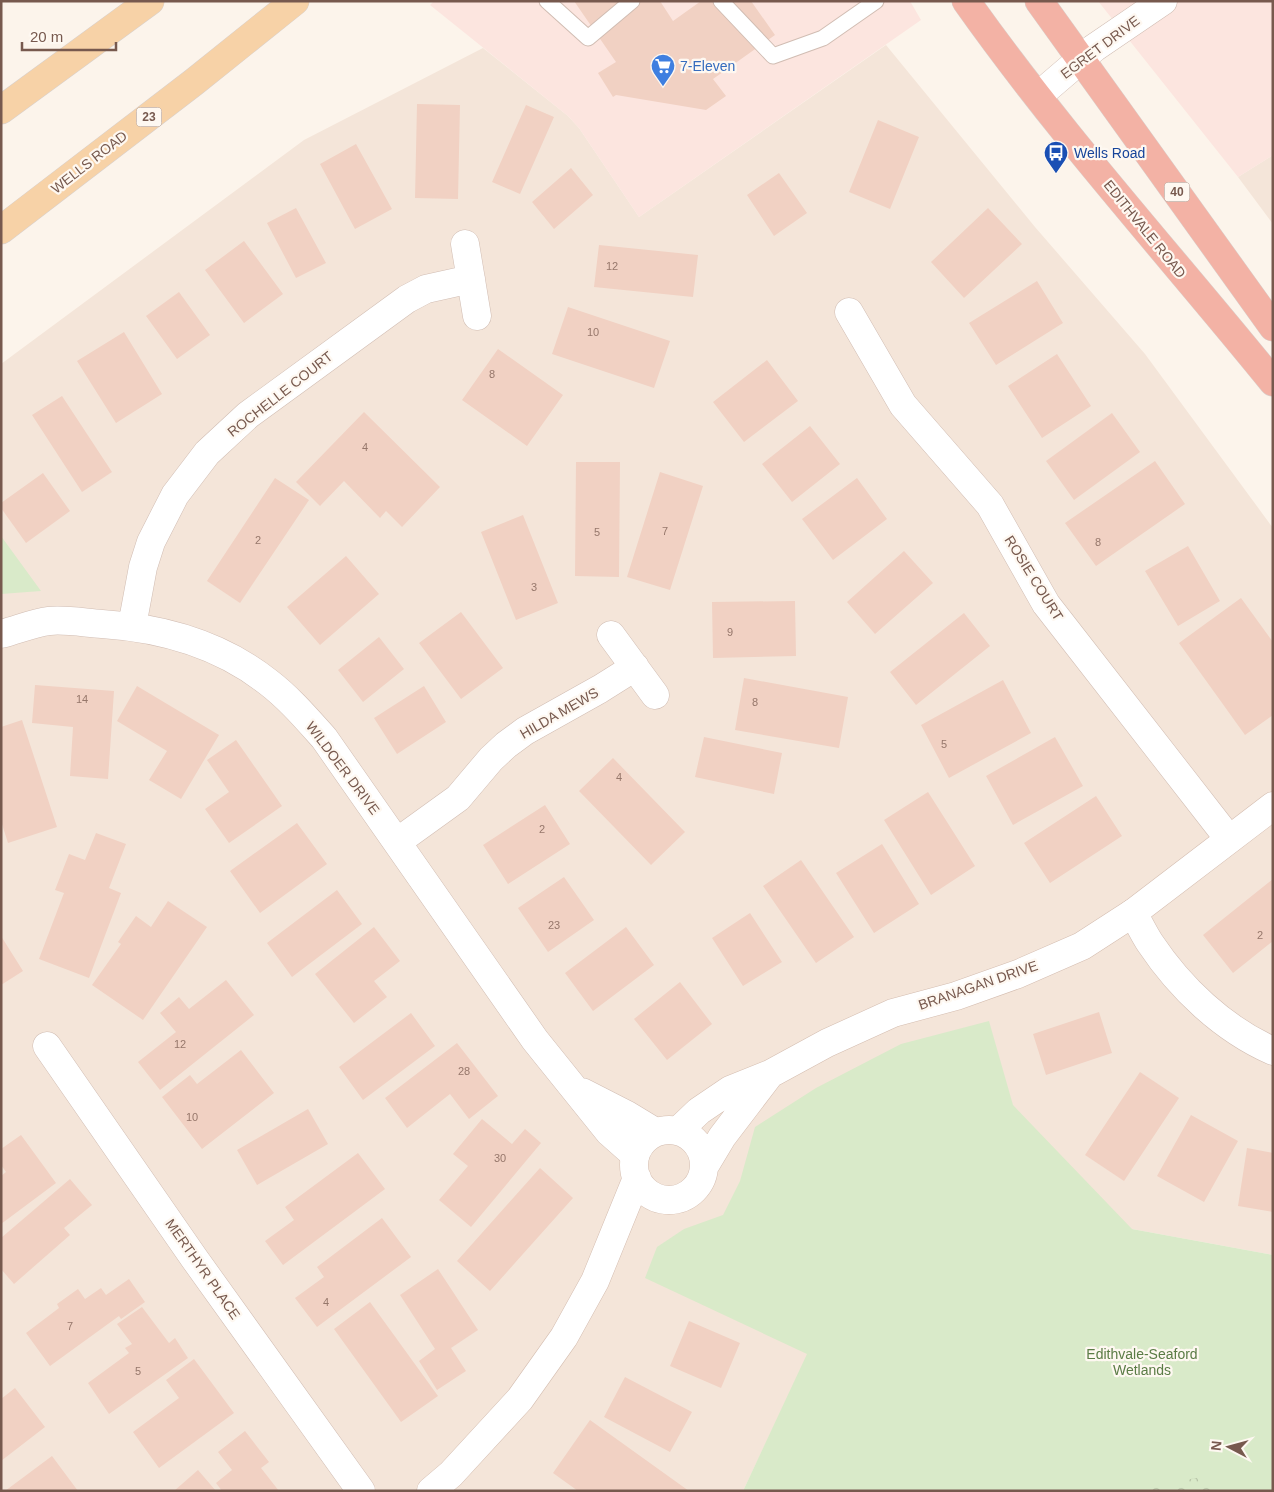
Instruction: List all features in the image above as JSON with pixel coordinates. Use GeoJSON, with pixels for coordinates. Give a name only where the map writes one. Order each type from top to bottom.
{"type":"FeatureCollection","features":[{"type":"Feature","properties":{"kind":"highway","name":"EDITHVALE ROAD"},"geometry":{"type":"LineString","coordinates":[[966,1],[990,35],[1143,228],[1273,382]]}},
{"type":"Feature","properties":{"kind":"highway","name":"40"},"geometry":{"type":"LineString","coordinates":[[1039,1],[1273,327]]}},
{"type":"Feature","properties":{"kind":"main road"},"geometry":{"type":"LineString","coordinates":[[1,110],[150,1]]}},
{"type":"Feature","properties":{"kind":"main road","name":"WELLS ROAD"},"geometry":{"type":"LineString","coordinates":[[1,230],[194,82],[295,1]]}},
{"type":"Feature","properties":{"kind":"street","name":"EGRET DRIVE"},"geometry":{"type":"LineString","coordinates":[[1038,96],[1081,58],[1163,1]]}},
{"type":"Feature","properties":{"kind":"street"},"geometry":{"type":"LineString","coordinates":[[465,244],[477,316]]}},
{"type":"Feature","properties":{"kind":"street","name":"ROCHELLE COURT"},"geometry":{"type":"LineString","coordinates":[[132,626],[138,586],[151,542],[175,496],[207,453],[248,415],[407,299],[426,289],[470,279]]}},
{"type":"Feature","properties":{"kind":"street","name":"ROSIE COURT"},"geometry":{"type":"LineString","coordinates":[[849,312],[903,405],[990,505],[1046,604],[1229,839]]}},
{"type":"Feature","properties":{"kind":"street","name":"WILDOER DRIVE"},"geometry":{"type":"LineString","coordinates":[[1,634],[49,621],[132,626],[177,636],[211,648],[240,662],[268,682],[297,708],[324,738],[536,1040],[636,1166]]}},
{"type":"Feature","properties":{"kind":"street"},"geometry":{"type":"LineString","coordinates":[[611,635],[655,695]]}},
{"type":"Feature","properties":{"kind":"street","name":"HILDA MEWS"},"geometry":{"type":"LineString","coordinates":[[397,842],[458,798],[491,759],[524,731],[600,689],[635,667]]}},
{"type":"Feature","properties":{"kind":"street","name":"BRANAGAN DRIVE"},"geometry":{"type":"LineString","coordinates":[[667,1131],[699,1112],[730,1090],[770,1074],[827,1042],[893,1013],[956,996],[1074,950],[1133,913],[1273,806]]}},
{"type":"Feature","properties":{"kind":"street"},"geometry":{"type":"LineString","coordinates":[[1133,913],[1149,942],[1175,977],[1195,997],[1229,1026],[1258,1044],[1273,1050]]}},
{"type":"Feature","properties":{"kind":"street","name":"MERTHYR PLACE"},"geometry":{"type":"LineString","coordinates":[[47,1046],[194,1258],[361,1491]]}},
{"type":"Feature","properties":{"kind":"street","name":"BRANAGAN DRIVE"},"geometry":{"type":"LineString","coordinates":[[704,1167],[722,1138],[770,1074]]}},
{"type":"Feature","properties":{"kind":"street","name":"WILDOER DRIVE"},"geometry":{"type":"LineString","coordinates":[[574,1088],[627,1115],[667,1131]]}},
{"type":"Feature","properties":{"kind":"street"},"geometry":{"type":"LineString","coordinates":[[595,1281],[636,1166],[640,1145],[646,1138],[667,1131],[689,1136],[698,1144],[703,1155],[704,1167],[702,1179],[696,1188],[687,1195],[677,1199],[666,1200],[656,1197],[641,1186],[636,1166]]}},
{"type":"Feature","properties":{"kind":"street"},"geometry":{"type":"LineString","coordinates":[[431,1491],[451,1474],[520,1399],[564,1337],[595,1281],[656,1197]]}},
{"type":"Feature","properties":{"kind":"lane"},"geometry":{"type":"LineString","coordinates":[[547,1],[588,38],[632,1]]}},
{"type":"Feature","properties":{"kind":"lane"},"geometry":{"type":"LineString","coordinates":[[729,5],[773,56],[823,38],[876,1]]}},
{"type":"Feature","properties":{"kind":"shaded area","name":"7-Eleven"},"geometry":{"type":"Polygon","coordinates":[[[434,1],[910,1],[921,20],[639,217],[579,128],[568,116],[430,5],[434,1]]]}},
{"type":"Feature","properties":{"kind":"shaded area"},"geometry":{"type":"Polygon","coordinates":[[[1098,1],[1273,1],[1273,155],[1238,177],[1098,1]]]}},
{"type":"Feature","properties":{"kind":"shaded area"},"geometry":{"type":"Polygon","coordinates":[[[886,45],[1035,227],[1145,354],[1273,528],[1273,1255],[1132,1229],[808,1354],[743,1491],[1,1491],[1,364],[304,140],[483,48],[568,116],[579,128],[639,217],[886,45]]]}},
{"type":"Feature","properties":{"kind":"shaded area"},"geometry":{"type":"Polygon","coordinates":[[[1273,155],[1273,224],[1238,177],[1273,155]]]}},
{"type":"Feature","properties":{"kind":"green space"},"geometry":{"type":"Polygon","coordinates":[[[1,536],[41,591],[1,594],[1,536]]]}},
{"type":"Feature","properties":{"kind":"green space","name":"Edithvale-Seaford Wetlands"},"geometry":{"type":"Polygon","coordinates":[[[989,1021],[1013,1105],[1132,1229],[1273,1255],[1273,1491],[743,1491],[807,1354],[645,1278],[657,1247],[684,1229],[723,1215],[740,1181],[755,1127],[816,1088],[901,1044],[989,1021]]]}},
{"type":"Feature","properties":{"kind":"green space"},"geometry":{"type":"Polygon","coordinates":[[[1201,1477],[1226,1491],[1129,1491],[1201,1477]]]}},
{"type":"Feature","properties":{"kind":"building"},"geometry":{"type":"Polygon","coordinates":[[[574,1],[660,1],[673,21],[701,1],[751,1],[775,35],[713,79],[726,96],[706,110],[616,95],[613,97],[598,73],[616,62],[574,1]]]}},
{"type":"Feature","properties":{"kind":"building"},"geometry":{"type":"Polygon","coordinates":[[[417,104],[460,105],[458,199],[415,198],[417,104]]]}},
{"type":"Feature","properties":{"kind":"building"},"geometry":{"type":"Polygon","coordinates":[[[526,105],[554,117],[520,194],[492,182],[526,105]]]}},
{"type":"Feature","properties":{"kind":"building"},"geometry":{"type":"Polygon","coordinates":[[[878,120],[919,137],[890,209],[849,192],[878,120]]]}},
{"type":"Feature","properties":{"kind":"building"},"geometry":{"type":"Polygon","coordinates":[[[356,144],[392,209],[355,229],[320,164],[356,144]]]}},
{"type":"Feature","properties":{"kind":"building"},"geometry":{"type":"Polygon","coordinates":[[[571,168],[593,195],[554,229],[532,202],[571,168]]]}},
{"type":"Feature","properties":{"kind":"building"},"geometry":{"type":"Polygon","coordinates":[[[779,173],[807,213],[774,236],[747,195],[779,173]]]}},
{"type":"Feature","properties":{"kind":"building"},"geometry":{"type":"Polygon","coordinates":[[[296,208],[326,263],[296,278],[267,223],[296,208]]]}},
{"type":"Feature","properties":{"kind":"building"},"geometry":{"type":"Polygon","coordinates":[[[988,208],[1022,244],[964,298],[931,262],[988,208]]]}},
{"type":"Feature","properties":{"kind":"building"},"geometry":{"type":"Polygon","coordinates":[[[244,241],[283,294],[244,323],[205,270],[244,241]]]}},
{"type":"Feature","properties":{"kind":"building"},"geometry":{"type":"Polygon","coordinates":[[[599,245],[698,255],[693,297],[594,287],[599,245]]]}},
{"type":"Feature","properties":{"kind":"building"},"geometry":{"type":"Polygon","coordinates":[[[1037,281],[1063,323],[996,365],[969,323],[1037,281]]]}},
{"type":"Feature","properties":{"kind":"building"},"geometry":{"type":"Polygon","coordinates":[[[179,292],[210,335],[177,359],[146,316],[179,292]]]}},
{"type":"Feature","properties":{"kind":"building"},"geometry":{"type":"Polygon","coordinates":[[[568,307],[670,341],[654,388],[552,354],[568,307]]]}},
{"type":"Feature","properties":{"kind":"building"},"geometry":{"type":"Polygon","coordinates":[[[124,332],[162,394],[116,423],[77,361],[124,332]]]}},
{"type":"Feature","properties":{"kind":"building"},"geometry":{"type":"Polygon","coordinates":[[[498,349],[563,395],[527,446],[462,400],[498,349]]]}},
{"type":"Feature","properties":{"kind":"building"},"geometry":{"type":"Polygon","coordinates":[[[1057,354],[1091,406],[1042,438],[1008,386],[1057,354]]]}},
{"type":"Feature","properties":{"kind":"building"},"geometry":{"type":"Polygon","coordinates":[[[767,360],[798,401],[744,442],[713,402],[767,360]]]}},
{"type":"Feature","properties":{"kind":"building"},"geometry":{"type":"Polygon","coordinates":[[[62,396],[112,472],[82,492],[32,415],[62,396]]]}},
{"type":"Feature","properties":{"kind":"building"},"geometry":{"type":"Polygon","coordinates":[[[364,412],[440,487],[402,527],[386,511],[380,518],[344,481],[320,506],[296,482],[364,412]]]}},
{"type":"Feature","properties":{"kind":"building"},"geometry":{"type":"Polygon","coordinates":[[[1112,413],[1140,452],[1074,500],[1046,461],[1112,413]]]}},
{"type":"Feature","properties":{"kind":"building"},"geometry":{"type":"Polygon","coordinates":[[[810,426],[840,464],[792,502],[762,464],[810,426]]]}},
{"type":"Feature","properties":{"kind":"building"},"geometry":{"type":"Polygon","coordinates":[[[1155,461],[1185,504],[1096,566],[1065,523],[1155,461]]]}},
{"type":"Feature","properties":{"kind":"building"},"geometry":{"type":"Polygon","coordinates":[[[576,462],[620,462],[619,577],[575,576],[576,462]]]}},
{"type":"Feature","properties":{"kind":"building"},"geometry":{"type":"Polygon","coordinates":[[[660,472],[703,486],[670,590],[627,577],[660,472]]]}},
{"type":"Feature","properties":{"kind":"building"},"geometry":{"type":"Polygon","coordinates":[[[43,473],[70,511],[26,543],[1,508],[1,503],[43,473]]]}},
{"type":"Feature","properties":{"kind":"building"},"geometry":{"type":"Polygon","coordinates":[[[275,478],[309,500],[240,603],[207,581],[275,478]]]}},
{"type":"Feature","properties":{"kind":"building"},"geometry":{"type":"Polygon","coordinates":[[[857,478],[887,519],[833,560],[802,519],[857,478]]]}},
{"type":"Feature","properties":{"kind":"building"},"geometry":{"type":"Polygon","coordinates":[[[523,515],[558,603],[516,620],[481,532],[523,515]]]}},
{"type":"Feature","properties":{"kind":"building"},"geometry":{"type":"Polygon","coordinates":[[[1188,546],[1220,601],[1178,626],[1145,571],[1188,546]]]}},
{"type":"Feature","properties":{"kind":"building"},"geometry":{"type":"Polygon","coordinates":[[[904,551],[933,583],[875,634],[847,602],[904,551]]]}},
{"type":"Feature","properties":{"kind":"building"},"geometry":{"type":"Polygon","coordinates":[[[346,556],[379,594],[320,645],[287,607],[346,556]]]}},
{"type":"Feature","properties":{"kind":"building"},"geometry":{"type":"Polygon","coordinates":[[[1241,598],[1273,642],[1273,715],[1245,735],[1179,643],[1241,598]]]}},
{"type":"Feature","properties":{"kind":"building"},"geometry":{"type":"Polygon","coordinates":[[[795,601],[796,656],[713,658],[712,602],[795,601]]]}},
{"type":"Feature","properties":{"kind":"building"},"geometry":{"type":"Polygon","coordinates":[[[461,612],[503,668],[461,699],[419,643],[461,612]]]}},
{"type":"Feature","properties":{"kind":"building"},"geometry":{"type":"Polygon","coordinates":[[[964,613],[990,646],[916,705],[890,672],[964,613]]]}},
{"type":"Feature","properties":{"kind":"building"},"geometry":{"type":"Polygon","coordinates":[[[379,637],[404,669],[363,702],[338,670],[379,637]]]}},
{"type":"Feature","properties":{"kind":"building"},"geometry":{"type":"Polygon","coordinates":[[[744,678],[848,697],[839,748],[735,730],[744,678]]]}},
{"type":"Feature","properties":{"kind":"building"},"geometry":{"type":"Polygon","coordinates":[[[1003,680],[1031,733],[949,778],[921,725],[1003,680]]]}},
{"type":"Feature","properties":{"kind":"building"},"geometry":{"type":"Polygon","coordinates":[[[35,685],[114,691],[108,779],[70,776],[73,727],[32,723],[35,685]]]}},
{"type":"Feature","properties":{"kind":"building"},"geometry":{"type":"Polygon","coordinates":[[[137,686],[219,735],[181,799],[149,780],[167,751],[117,721],[137,686]]]}},
{"type":"Feature","properties":{"kind":"building"},"geometry":{"type":"Polygon","coordinates":[[[424,686],[446,722],[397,754],[374,718],[424,686]]]}},
{"type":"Feature","properties":{"kind":"building"},"geometry":{"type":"Polygon","coordinates":[[[22,720],[57,827],[8,843],[1,821],[1,727],[22,720]]]}},
{"type":"Feature","properties":{"kind":"building"},"geometry":{"type":"Polygon","coordinates":[[[704,737],[782,753],[774,794],[695,777],[704,737]]]}},
{"type":"Feature","properties":{"kind":"building"},"geometry":{"type":"Polygon","coordinates":[[[1055,737],[1083,786],[1013,825],[986,776],[1055,737]]]}},
{"type":"Feature","properties":{"kind":"building"},"geometry":{"type":"Polygon","coordinates":[[[236,740],[282,806],[229,843],[205,809],[229,792],[207,760],[236,740]]]}},
{"type":"Feature","properties":{"kind":"building"},"geometry":{"type":"Polygon","coordinates":[[[613,758],[685,832],[651,865],[579,791],[613,758]]]}},
{"type":"Feature","properties":{"kind":"building"},"geometry":{"type":"Polygon","coordinates":[[[928,792],[975,866],[931,895],[884,820],[928,792]]]}},
{"type":"Feature","properties":{"kind":"building"},"geometry":{"type":"Polygon","coordinates":[[[1096,796],[1122,836],[1050,883],[1024,843],[1096,796]]]}},
{"type":"Feature","properties":{"kind":"building"},"geometry":{"type":"Polygon","coordinates":[[[545,805],[570,844],[508,884],[483,845],[545,805]]]}},
{"type":"Feature","properties":{"kind":"building"},"geometry":{"type":"Polygon","coordinates":[[[297,823],[327,864],[260,913],[230,871],[297,823]]]}},
{"type":"Feature","properties":{"kind":"building"},"geometry":{"type":"Polygon","coordinates":[[[96,833],[126,844],[109,888],[121,893],[89,978],[39,959],[64,893],[55,890],[69,854],[85,860],[96,833]]]}},
{"type":"Feature","properties":{"kind":"building"},"geometry":{"type":"Polygon","coordinates":[[[882,844],[919,904],[874,933],[836,873],[882,844]]]}},
{"type":"Feature","properties":{"kind":"building"},"geometry":{"type":"Polygon","coordinates":[[[801,860],[854,937],[816,963],[763,886],[801,860]]]}},
{"type":"Feature","properties":{"kind":"building"},"geometry":{"type":"Polygon","coordinates":[[[564,877],[594,920],[548,952],[518,908],[564,877]]]}},
{"type":"Feature","properties":{"kind":"building"},"geometry":{"type":"Polygon","coordinates":[[[1273,879],[1273,941],[1233,973],[1203,935],[1273,879]]]}},
{"type":"Feature","properties":{"kind":"building"},"geometry":{"type":"Polygon","coordinates":[[[337,890],[362,924],[292,977],[267,943],[337,890]]]}},
{"type":"Feature","properties":{"kind":"building"},"geometry":{"type":"Polygon","coordinates":[[[168,901],[207,927],[143,1020],[92,985],[121,944],[118,942],[136,916],[151,927],[168,901]]]}},
{"type":"Feature","properties":{"kind":"building"},"geometry":{"type":"Polygon","coordinates":[[[750,913],[782,962],[743,986],[712,938],[750,913]]]}},
{"type":"Feature","properties":{"kind":"building"},"geometry":{"type":"Polygon","coordinates":[[[374,927],[400,961],[374,981],[387,997],[354,1023],[315,974],[374,927]]]}},
{"type":"Feature","properties":{"kind":"building"},"geometry":{"type":"Polygon","coordinates":[[[626,927],[654,965],[593,1011],[565,973],[626,927]]]}},
{"type":"Feature","properties":{"kind":"building"},"geometry":{"type":"Polygon","coordinates":[[[1,936],[23,971],[1,985],[1,936]]]}},
{"type":"Feature","properties":{"kind":"building"},"geometry":{"type":"Polygon","coordinates":[[[226,980],[254,1015],[160,1090],[138,1062],[176,1032],[160,1013],[179,997],[189,1009],[226,980]]]}},
{"type":"Feature","properties":{"kind":"building"},"geometry":{"type":"Polygon","coordinates":[[[680,982],[712,1024],[667,1060],[634,1019],[680,982]]]}},
{"type":"Feature","properties":{"kind":"building"},"geometry":{"type":"Polygon","coordinates":[[[1099,1012],[1112,1053],[1046,1075],[1033,1034],[1099,1012]]]}},
{"type":"Feature","properties":{"kind":"building"},"geometry":{"type":"Polygon","coordinates":[[[411,1013],[435,1046],[363,1100],[339,1067],[411,1013]]]}},
{"type":"Feature","properties":{"kind":"building"},"geometry":{"type":"Polygon","coordinates":[[[457,1043],[498,1096],[469,1119],[450,1094],[407,1128],[385,1098],[457,1043]]]}},
{"type":"Feature","properties":{"kind":"building"},"geometry":{"type":"Polygon","coordinates":[[[241,1050],[274,1093],[202,1149],[162,1097],[190,1075],[197,1084],[241,1050]]]}},
{"type":"Feature","properties":{"kind":"building"},"geometry":{"type":"Polygon","coordinates":[[[1140,1072],[1179,1098],[1124,1181],[1085,1155],[1140,1072]]]}},
{"type":"Feature","properties":{"kind":"building"},"geometry":{"type":"Polygon","coordinates":[[[308,1109],[328,1144],[257,1185],[237,1150],[308,1109]]]}},
{"type":"Feature","properties":{"kind":"building"},"geometry":{"type":"Polygon","coordinates":[[[1191,1115],[1238,1141],[1204,1202],[1157,1176],[1191,1115]]]}},
{"type":"Feature","properties":{"kind":"building"},"geometry":{"type":"Polygon","coordinates":[[[482,1119],[512,1144],[525,1129],[541,1143],[471,1227],[439,1200],[468,1166],[453,1154],[482,1119]]]}},
{"type":"Feature","properties":{"kind":"building"},"geometry":{"type":"Polygon","coordinates":[[[21,1135],[56,1183],[1,1224],[1,1176],[6,1172],[1,1165],[1,1149],[21,1135]]]}},
{"type":"Feature","properties":{"kind":"building"},"geometry":{"type":"Polygon","coordinates":[[[1247,1148],[1273,1153],[1273,1212],[1238,1206],[1247,1148]]]}},
{"type":"Feature","properties":{"kind":"building"},"geometry":{"type":"Polygon","coordinates":[[[358,1153],[385,1189],[283,1265],[265,1241],[294,1220],[285,1207],[358,1153]]]}},
{"type":"Feature","properties":{"kind":"building"},"geometry":{"type":"Polygon","coordinates":[[[540,1168],[573,1198],[490,1291],[457,1261],[540,1168]]]}},
{"type":"Feature","properties":{"kind":"building"},"geometry":{"type":"Polygon","coordinates":[[[70,1179],[92,1205],[64,1228],[70,1235],[14,1284],[1,1269],[1,1238],[70,1179]]]}},
{"type":"Feature","properties":{"kind":"building"},"geometry":{"type":"Polygon","coordinates":[[[382,1218],[411,1257],[317,1327],[295,1298],[324,1277],[317,1267],[382,1218]]]}},
{"type":"Feature","properties":{"kind":"building"},"geometry":{"type":"Polygon","coordinates":[[[438,1269],[478,1330],[451,1348],[466,1371],[437,1390],[419,1361],[435,1349],[400,1295],[438,1269]]]}},
{"type":"Feature","properties":{"kind":"building"},"geometry":{"type":"Polygon","coordinates":[[[129,1279],[145,1302],[121,1319],[119,1316],[50,1366],[26,1333],[59,1308],[57,1304],[78,1289],[85,1299],[101,1288],[106,1295],[129,1279]]]}},
{"type":"Feature","properties":{"kind":"building"},"geometry":{"type":"Polygon","coordinates":[[[370,1302],[438,1396],[401,1422],[334,1329],[370,1302]]]}},
{"type":"Feature","properties":{"kind":"building"},"geometry":{"type":"Polygon","coordinates":[[[142,1307],[169,1343],[175,1338],[188,1358],[109,1414],[88,1383],[129,1353],[125,1348],[132,1344],[117,1324],[142,1307]]]}},
{"type":"Feature","properties":{"kind":"building"},"geometry":{"type":"Polygon","coordinates":[[[689,1321],[740,1343],[721,1388],[670,1366],[689,1321]]]}},
{"type":"Feature","properties":{"kind":"building"},"geometry":{"type":"Polygon","coordinates":[[[194,1359],[234,1413],[159,1468],[133,1432],[179,1398],[166,1380],[194,1359]]]}},
{"type":"Feature","properties":{"kind":"building"},"geometry":{"type":"Polygon","coordinates":[[[625,1377],[692,1412],[670,1452],[604,1417],[625,1377]]]}},
{"type":"Feature","properties":{"kind":"building"},"geometry":{"type":"Polygon","coordinates":[[[15,1388],[45,1427],[1,1461],[1,1399],[15,1388]]]}},
{"type":"Feature","properties":{"kind":"building"},"geometry":{"type":"Polygon","coordinates":[[[590,1420],[689,1491],[578,1491],[553,1473],[590,1420]]]}},
{"type":"Feature","properties":{"kind":"building"},"geometry":{"type":"Polygon","coordinates":[[[245,1431],[269,1462],[261,1468],[279,1491],[222,1491],[216,1483],[232,1470],[218,1452],[245,1431]]]}},
{"type":"Feature","properties":{"kind":"building"},"geometry":{"type":"Polygon","coordinates":[[[52,1456],[78,1491],[5,1491],[52,1456]]]}},
{"type":"Feature","properties":{"kind":"building"},"geometry":{"type":"Polygon","coordinates":[[[198,1470],[216,1491],[174,1491],[198,1470]]]}},
{"type":"Feature","properties":{"kind":"place","name":"7-Eleven"},"geometry":{"type":"Point","coordinates":[663,87]}},
{"type":"Feature","properties":{"kind":"place","name":"Wells Road"},"geometry":{"type":"Point","coordinates":[1056,174]}}]}
